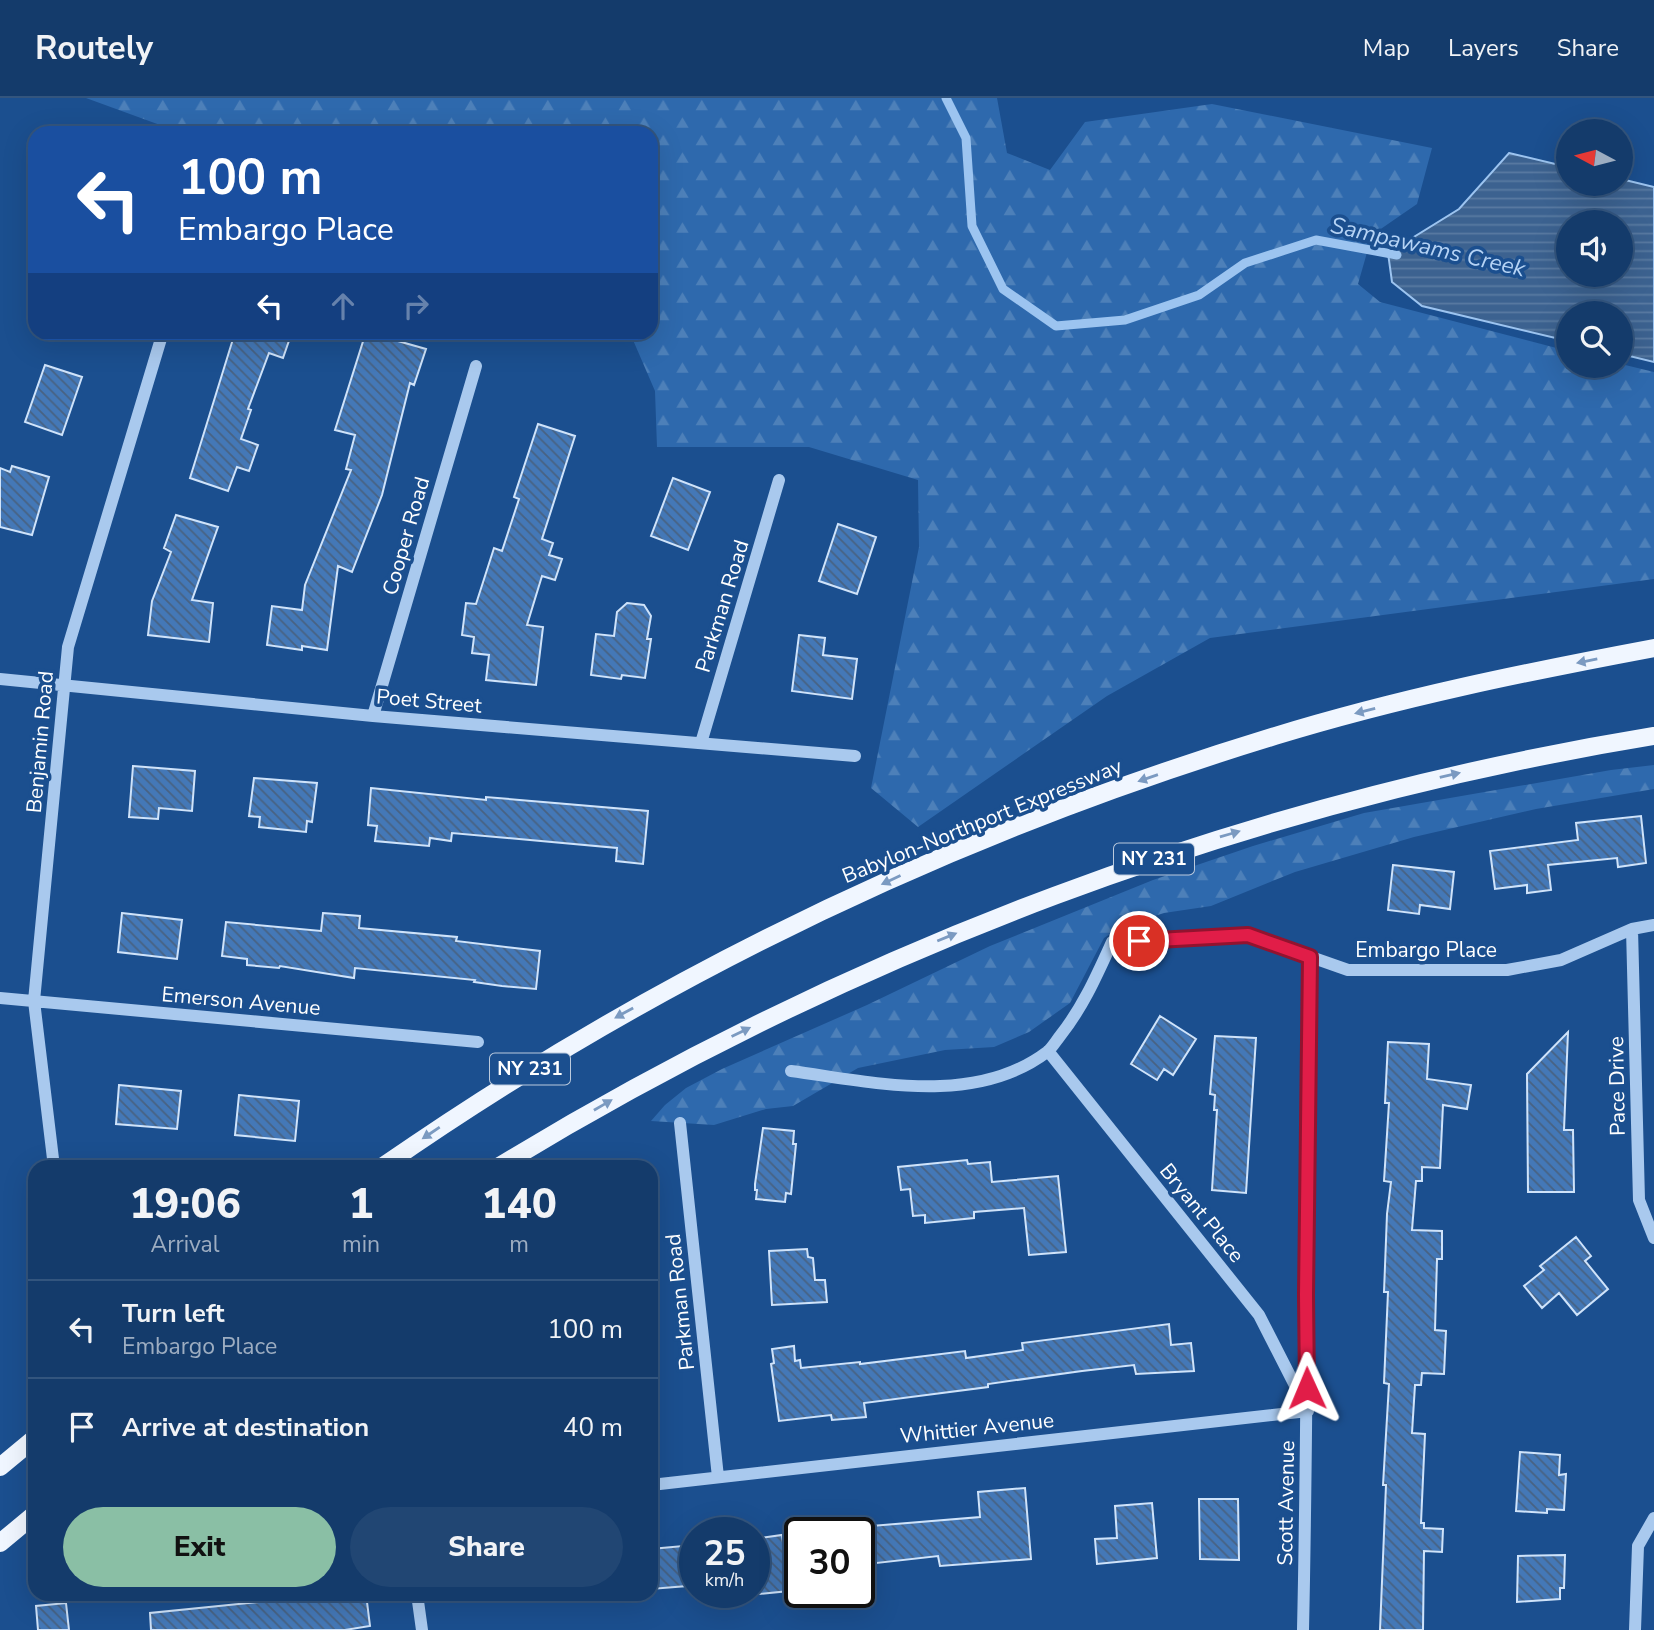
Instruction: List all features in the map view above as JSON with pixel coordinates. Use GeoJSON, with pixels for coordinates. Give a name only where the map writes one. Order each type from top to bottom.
{"type":"FeatureCollection","features":[{"type":"Feature","properties":{"kind":"main road","name":"Babylon-Northport Expressway"},"geometry":{"type":"LineString","coordinates":[[393,1160],[550,1057],[673,986],[762,940],[1002,833],[1202,759],[1344,716],[1513,675],[1654,648]]}},
{"type":"Feature","properties":{"kind":"main road","name":"NY 231"},"geometry":{"type":"LineString","coordinates":[[510,1160],[608,1102],[727,1039],[919,948],[1066,890],[1216,838],[1371,795],[1524,758],[1654,736]]}},
{"type":"Feature","properties":{"kind":"main road"},"geometry":{"type":"LineString","coordinates":[[0,1467],[28,1444]]}},
{"type":"Feature","properties":{"kind":"main road"},"geometry":{"type":"LineString","coordinates":[[0,1543],[28,1520]]}},
{"type":"Feature","properties":{"kind":"street","name":"Benjamin Road"},"geometry":{"type":"LineString","coordinates":[[53,1160],[34,1001],[68,647],[161,340]]}},
{"type":"Feature","properties":{"kind":"street","name":"Cooper Road"},"geometry":{"type":"LineString","coordinates":[[373,716],[476,366]]}},
{"type":"Feature","properties":{"kind":"street","name":"Parkman Road"},"geometry":{"type":"LineString","coordinates":[[701,743],[779,480]]}},
{"type":"Feature","properties":{"kind":"street","name":"Poet Street"},"geometry":{"type":"LineString","coordinates":[[0,679],[373,716],[855,756]]}},
{"type":"Feature","properties":{"kind":"street","name":"Embargo Place"},"geometry":{"type":"LineString","coordinates":[[1048,1051],[1078,1013],[1112,942],[1248,935],[1348,970],[1507,970],[1562,960],[1632,929],[1654,925]]}},
{"type":"Feature","properties":{"kind":"street","name":"Pace Drive"},"geometry":{"type":"LineString","coordinates":[[1632,929],[1639,1200],[1654,1238]]}},
{"type":"Feature","properties":{"kind":"street","name":"Scott Avenue"},"geometry":{"type":"LineString","coordinates":[[1303,1630],[1308,1411],[1306,1295],[1310,957]]}},
{"type":"Feature","properties":{"kind":"street","name":"Emerson Avenue"},"geometry":{"type":"LineString","coordinates":[[0,998],[478,1042]]}},
{"type":"Feature","properties":{"kind":"street"},"geometry":{"type":"LineString","coordinates":[[791,1071],[909,1086],[967,1084],[1007,1075],[1048,1051]]}},
{"type":"Feature","properties":{"kind":"street","name":"Bryant Place"},"geometry":{"type":"LineString","coordinates":[[1048,1051],[1259,1315],[1308,1411]]}},
{"type":"Feature","properties":{"kind":"street","name":"Parkman Road"},"geometry":{"type":"LineString","coordinates":[[680,1123],[718,1477]]}},
{"type":"Feature","properties":{"kind":"street","name":"Whittier Avenue"},"geometry":{"type":"LineString","coordinates":[[658,1484],[1308,1411]]}},
{"type":"Feature","properties":{"kind":"street"},"geometry":{"type":"LineString","coordinates":[[1635,1630],[1638,1546],[1654,1518]]}},
{"type":"Feature","properties":{"kind":"street"},"geometry":{"type":"LineString","coordinates":[[419,1601],[422,1630]]}},
{"type":"Feature","properties":{"kind":"green space"},"geometry":{"type":"Polygon","coordinates":[[[86,98],[997,98],[1007,153],[1050,170],[1085,122],[1212,104],[1432,148],[1417,204],[1372,235],[1358,284],[1380,302],[1556,348],[1556,378],[1633,378],[1633,367],[1654,372],[1654,579],[1210,638],[1107,696],[918,827],[871,788],[919,547],[918,480],[809,447],[657,447],[655,391],[633,340],[658,340],[658,126],[163,126],[86,98]]]}},
{"type":"Feature","properties":{"kind":"green space"},"geometry":{"type":"Polygon","coordinates":[[[1654,765],[1654,789],[1536,809],[1414,837],[1295,872],[1211,906],[1164,913],[1121,927],[1104,938],[1070,1003],[1029,1032],[994,1047],[945,1050],[858,1068],[793,1106],[766,1109],[714,1125],[651,1121],[686,1088],[722,1069],[867,1005],[990,946],[1153,880],[1253,846],[1364,813],[1654,765]]]}},
{"type":"Feature","properties":{"kind":"water"},"geometry":{"type":"Polygon","coordinates":[[[1509,153],[1556,164],[1556,196],[1633,196],[1633,182],[1654,187],[1654,362],[1633,357],[1633,301],[1556,301],[1556,338],[1422,306],[1392,282],[1388,253],[1459,209],[1509,153]]]}},
{"type":"Feature","properties":{"kind":"building"},"geometry":{"type":"Polygon","coordinates":[[[233,340],[289,340],[283,358],[269,353],[248,409],[251,410],[241,439],[258,445],[249,471],[237,467],[228,491],[190,478],[233,340]]]}},
{"type":"Feature","properties":{"kind":"building"},"geometry":{"type":"Polygon","coordinates":[[[363,340],[394,340],[426,349],[414,385],[410,383],[382,495],[352,572],[338,566],[327,650],[267,645],[272,606],[302,610],[305,585],[351,470],[346,469],[355,435],[335,430],[363,340]]]}},
{"type":"Feature","properties":{"kind":"building"},"geometry":{"type":"Polygon","coordinates":[[[45,365],[82,377],[62,435],[25,422],[45,365]]]}},
{"type":"Feature","properties":{"kind":"building"},"geometry":{"type":"Polygon","coordinates":[[[538,424],[575,436],[542,539],[553,543],[549,555],[562,559],[555,580],[542,576],[527,625],[543,627],[536,685],[486,680],[489,655],[472,653],[474,637],[462,635],[466,603],[476,604],[494,548],[502,551],[519,499],[514,497],[538,424]]]}},
{"type":"Feature","properties":{"kind":"building"},"geometry":{"type":"Polygon","coordinates":[[[12,466],[49,477],[32,535],[0,527],[0,468],[10,472],[12,466]]]}},
{"type":"Feature","properties":{"kind":"building"},"geometry":{"type":"Polygon","coordinates":[[[673,478],[710,492],[688,550],[651,536],[673,478]]]}},
{"type":"Feature","properties":{"kind":"building"},"geometry":{"type":"Polygon","coordinates":[[[176,515],[218,527],[192,600],[213,603],[209,642],[148,635],[152,601],[171,552],[164,548],[176,515]]]}},
{"type":"Feature","properties":{"kind":"building"},"geometry":{"type":"Polygon","coordinates":[[[838,524],[876,537],[857,594],[819,581],[838,524]]]}},
{"type":"Feature","properties":{"kind":"building"},"geometry":{"type":"Polygon","coordinates":[[[627,603],[644,605],[651,616],[647,639],[651,639],[645,678],[622,675],[621,679],[591,675],[596,634],[614,636],[617,612],[627,603]]]}},
{"type":"Feature","properties":{"kind":"building"},"geometry":{"type":"Polygon","coordinates":[[[799,635],[825,638],[823,655],[857,659],[852,699],[792,691],[799,635]]]}},
{"type":"Feature","properties":{"kind":"building"},"geometry":{"type":"Polygon","coordinates":[[[133,766],[195,771],[192,811],[159,808],[158,819],[129,817],[133,766]]]}},
{"type":"Feature","properties":{"kind":"building"},"geometry":{"type":"Polygon","coordinates":[[[254,778],[317,783],[312,822],[307,821],[306,832],[259,827],[260,817],[249,816],[254,778]]]}},
{"type":"Feature","properties":{"kind":"building"},"geometry":{"type":"Polygon","coordinates":[[[371,788],[486,800],[486,797],[648,811],[643,864],[616,861],[617,848],[452,833],[451,841],[430,838],[429,846],[375,841],[377,826],[368,825],[371,788]]]}},
{"type":"Feature","properties":{"kind":"building"},"geometry":{"type":"Polygon","coordinates":[[[1641,816],[1646,863],[1618,867],[1617,858],[1548,865],[1551,890],[1527,893],[1527,885],[1495,889],[1490,851],[1578,840],[1576,823],[1641,816]]]}},
{"type":"Feature","properties":{"kind":"building"},"geometry":{"type":"Polygon","coordinates":[[[1393,865],[1454,872],[1450,909],[1420,905],[1419,914],[1388,910],[1393,865]]]}},
{"type":"Feature","properties":{"kind":"building"},"geometry":{"type":"Polygon","coordinates":[[[122,913],[182,920],[177,959],[118,952],[122,913]]]}},
{"type":"Feature","properties":{"kind":"building"},"geometry":{"type":"Polygon","coordinates":[[[323,913],[360,916],[359,928],[457,937],[456,941],[540,951],[536,989],[355,968],[354,978],[280,966],[247,965],[247,959],[222,956],[226,922],[321,931],[323,913]]]}},
{"type":"Feature","properties":{"kind":"building"},"geometry":{"type":"Polygon","coordinates":[[[1160,1016],[1196,1039],[1173,1075],[1164,1069],[1157,1080],[1131,1064],[1160,1016]]]}},
{"type":"Feature","properties":{"kind":"building"},"geometry":{"type":"Polygon","coordinates":[[[1568,1032],[1564,1130],[1573,1130],[1574,1192],[1528,1192],[1527,1074],[1568,1032]]]}},
{"type":"Feature","properties":{"kind":"building"},"geometry":{"type":"Polygon","coordinates":[[[1215,1036],[1256,1038],[1246,1193],[1212,1190],[1217,1110],[1214,1110],[1215,1095],[1210,1094],[1215,1036]]]}},
{"type":"Feature","properties":{"kind":"building"},"geometry":{"type":"Polygon","coordinates":[[[1388,1042],[1429,1044],[1427,1079],[1471,1085],[1467,1109],[1443,1105],[1440,1168],[1422,1167],[1422,1181],[1416,1181],[1412,1230],[1442,1231],[1442,1259],[1437,1259],[1435,1330],[1446,1331],[1444,1374],[1422,1373],[1421,1385],[1415,1385],[1412,1433],[1425,1434],[1421,1523],[1424,1523],[1424,1528],[1443,1529],[1442,1552],[1424,1551],[1423,1630],[1380,1630],[1386,1485],[1383,1485],[1389,1384],[1384,1383],[1388,1292],[1384,1292],[1391,1182],[1384,1181],[1389,1103],[1385,1103],[1388,1042]]]}},
{"type":"Feature","properties":{"kind":"building"},"geometry":{"type":"Polygon","coordinates":[[[119,1085],[181,1091],[177,1129],[116,1124],[119,1085]]]}},
{"type":"Feature","properties":{"kind":"building"},"geometry":{"type":"Polygon","coordinates":[[[239,1095],[299,1101],[295,1141],[235,1135],[239,1095]]]}},
{"type":"Feature","properties":{"kind":"building"},"geometry":{"type":"Polygon","coordinates":[[[763,1128],[794,1131],[793,1144],[796,1144],[791,1194],[786,1193],[785,1202],[756,1199],[755,1184],[763,1128]]]}},
{"type":"Feature","properties":{"kind":"building"},"geometry":{"type":"Polygon","coordinates":[[[967,1160],[968,1164],[990,1162],[992,1182],[1058,1176],[1066,1252],[1029,1255],[1024,1208],[974,1212],[974,1218],[925,1223],[925,1215],[913,1216],[910,1189],[901,1190],[898,1167],[967,1160]]]}},
{"type":"Feature","properties":{"kind":"building"},"geometry":{"type":"Polygon","coordinates":[[[1576,1237],[1591,1256],[1585,1261],[1608,1289],[1577,1315],[1559,1293],[1542,1308],[1524,1286],[1544,1270],[1540,1266],[1576,1237]]]}},
{"type":"Feature","properties":{"kind":"building"},"geometry":{"type":"Polygon","coordinates":[[[807,1249],[808,1257],[813,1258],[815,1280],[825,1280],[827,1302],[772,1305],[769,1251],[807,1249]]]}},
{"type":"Feature","properties":{"kind":"building"},"geometry":{"type":"Polygon","coordinates":[[[1169,1324],[1171,1345],[1191,1343],[1194,1371],[1136,1374],[1134,1365],[1082,1371],[988,1384],[988,1387],[864,1403],[866,1417],[832,1420],[831,1415],[779,1421],[771,1364],[774,1363],[772,1349],[794,1346],[795,1361],[800,1360],[801,1368],[860,1364],[965,1351],[966,1358],[1023,1350],[1022,1343],[1169,1324]]]}},
{"type":"Feature","properties":{"kind":"building"},"geometry":{"type":"Polygon","coordinates":[[[1520,1452],[1560,1455],[1559,1475],[1566,1474],[1564,1510],[1547,1509],[1547,1513],[1516,1511],[1520,1452]]]}},
{"type":"Feature","properties":{"kind":"building"},"geometry":{"type":"Polygon","coordinates":[[[1025,1488],[1031,1559],[940,1566],[938,1556],[875,1563],[875,1526],[980,1517],[978,1492],[1025,1488]]]}},
{"type":"Feature","properties":{"kind":"building"},"geometry":{"type":"Polygon","coordinates":[[[1199,1499],[1238,1499],[1239,1560],[1200,1559],[1199,1499]]]}},
{"type":"Feature","properties":{"kind":"building"},"geometry":{"type":"Polygon","coordinates":[[[1152,1503],[1157,1558],[1097,1564],[1095,1539],[1117,1538],[1115,1506],[1152,1503]]]}},
{"type":"Feature","properties":{"kind":"building"},"geometry":{"type":"Polygon","coordinates":[[[782,1535],[784,1592],[770,1593],[770,1537],[782,1535]]]}},
{"type":"Feature","properties":{"kind":"building"},"geometry":{"type":"Polygon","coordinates":[[[679,1546],[679,1587],[658,1588],[658,1548],[679,1546]]]}},
{"type":"Feature","properties":{"kind":"building"},"geometry":{"type":"Polygon","coordinates":[[[1565,1555],[1564,1588],[1560,1588],[1560,1599],[1517,1602],[1518,1556],[1565,1555]]]}},
{"type":"Feature","properties":{"kind":"building"},"geometry":{"type":"Polygon","coordinates":[[[269,1601],[367,1601],[370,1626],[345,1630],[151,1630],[150,1613],[269,1601]]]}},
{"type":"Feature","properties":{"kind":"building"},"geometry":{"type":"Polygon","coordinates":[[[66,1603],[69,1630],[38,1630],[36,1606],[66,1603]]]}},
{"type":"Feature","properties":{"kind":"waterway","name":"Sampawams Creek"},"geometry":{"type":"LineString","coordinates":[[946,98],[966,138],[972,226],[1003,289],[1056,326],[1125,320],[1199,295],[1245,263],[1316,240],[1397,255]]}},
{"type":"Feature","properties":{"kind":"route"},"geometry":{"type":"LineString","coordinates":[[1139,941],[1248,935],[1310,957],[1307,1388]]}}]}
